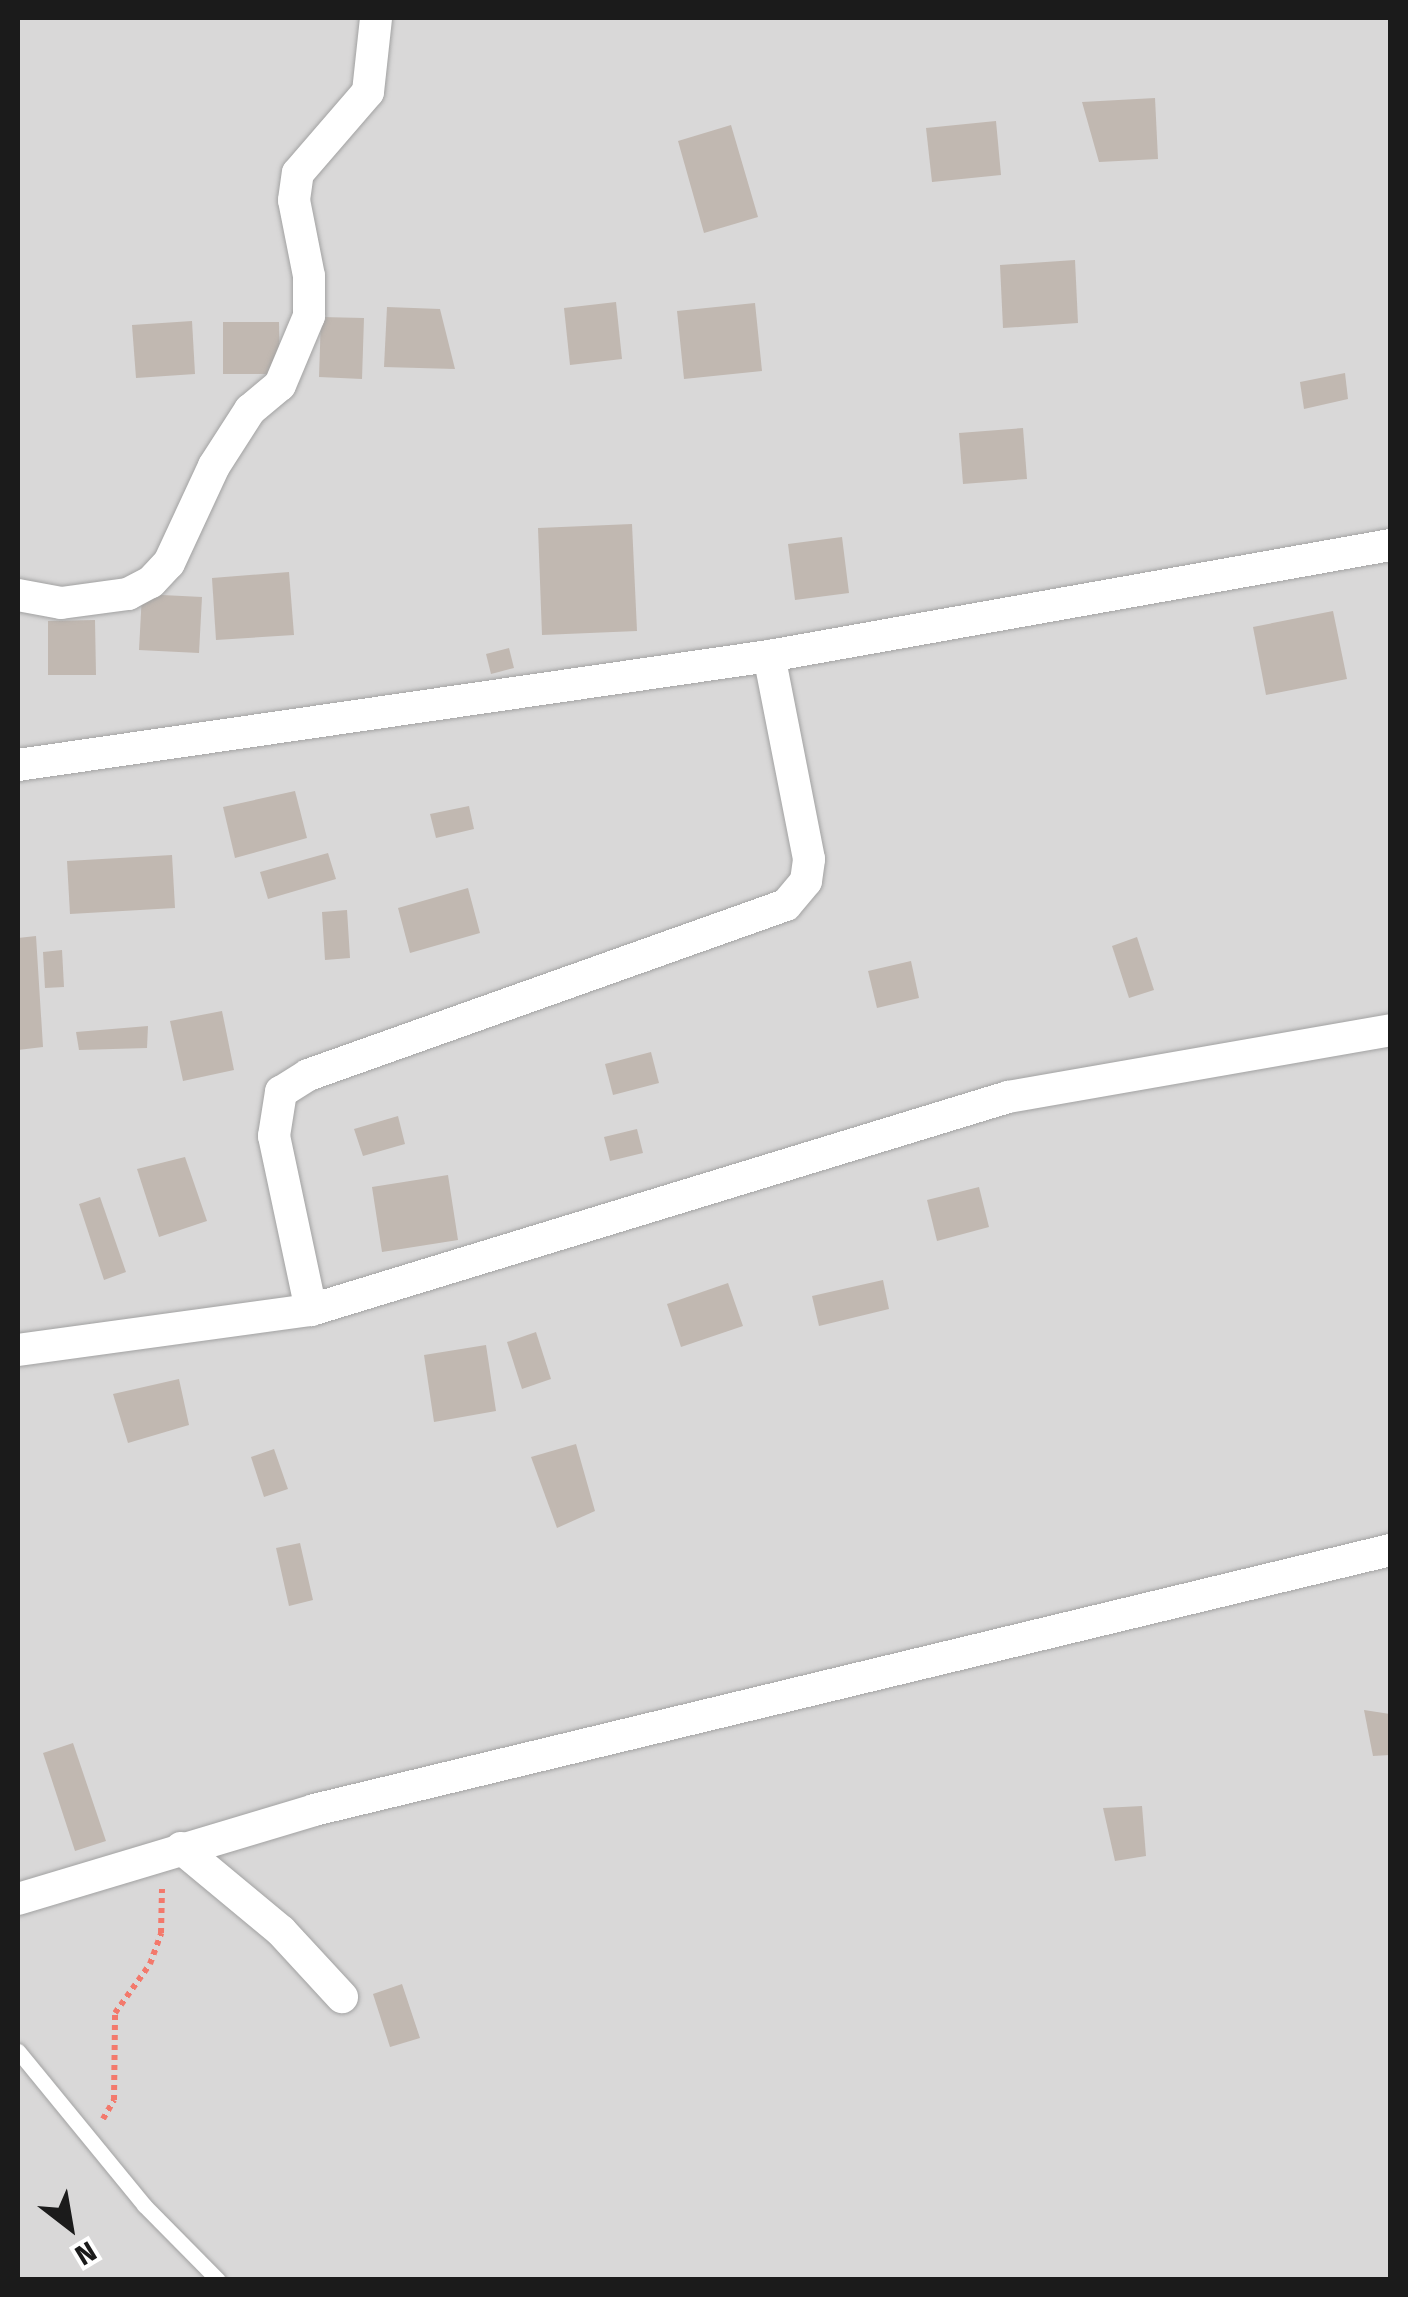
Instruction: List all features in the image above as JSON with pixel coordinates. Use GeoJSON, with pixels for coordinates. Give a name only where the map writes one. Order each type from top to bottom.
{"type":"FeatureCollection","features":[{"type":"Feature","properties":{"kind":"street"},"geometry":{"type":"LineString","coordinates":[[18,595],[61,603],[128,594],[151,582],[169,563],[214,466],[250,410],[280,385],[309,316],[309,276],[294,200],[298,173],[368,92],[376,18]]}},
{"type":"Feature","properties":{"kind":"street"},"geometry":{"type":"LineString","coordinates":[[18,765],[769,656],[1390,546]]}},
{"type":"Feature","properties":{"kind":"street"},"geometry":{"type":"LineString","coordinates":[[311,1310],[274,1136],[281,1092],[308,1075],[786,906],[806,881],[810,859],[769,656]]}},
{"type":"Feature","properties":{"kind":"street"},"geometry":{"type":"LineString","coordinates":[[18,1350],[311,1310],[1008,1097],[1390,1030]]}},
{"type":"Feature","properties":{"kind":"street"},"geometry":{"type":"LineString","coordinates":[[18,1900],[166,1854],[1390,1550]]}},
{"type":"Feature","properties":{"kind":"street"},"geometry":{"type":"LineString","coordinates":[[166,1854],[281,1931],[342,1997]]}},
{"type":"Feature","properties":{"kind":"lane"},"geometry":{"type":"LineString","coordinates":[[18,2050],[91,2140],[218,2280]]}},
{"type":"Feature","properties":{"kind":"path"},"geometry":{"type":"LineString","coordinates":[[91,2140],[114,2100],[115,2013],[150,1964],[162,1933],[166,1854]]}},
{"type":"Feature","properties":{"kind":"shaded area"},"geometry":{"type":"Polygon","coordinates":[[[18,18],[1390,18],[1390,2279],[18,2279],[18,18]]]}},
{"type":"Feature","properties":{"kind":"building"},"geometry":{"type":"Polygon","coordinates":[[[1155,98],[1158,159],[1099,162],[1082,102],[1155,98]]]}},
{"type":"Feature","properties":{"kind":"building"},"geometry":{"type":"Polygon","coordinates":[[[996,121],[1001,175],[932,182],[926,128],[996,121]]]}},
{"type":"Feature","properties":{"kind":"building"},"geometry":{"type":"Polygon","coordinates":[[[731,125],[758,217],[704,233],[678,141],[731,125]]]}},
{"type":"Feature","properties":{"kind":"building"},"geometry":{"type":"Polygon","coordinates":[[[1075,260],[1078,323],[1003,328],[1000,265],[1075,260]]]}},
{"type":"Feature","properties":{"kind":"building"},"geometry":{"type":"Polygon","coordinates":[[[616,302],[622,359],[570,365],[564,308],[616,302]]]}},
{"type":"Feature","properties":{"kind":"building"},"geometry":{"type":"Polygon","coordinates":[[[755,303],[762,371],[684,379],[677,311],[755,303]]]}},
{"type":"Feature","properties":{"kind":"building"},"geometry":{"type":"Polygon","coordinates":[[[387,307],[440,309],[455,369],[384,367],[387,307]]]}},
{"type":"Feature","properties":{"kind":"building"},"geometry":{"type":"Polygon","coordinates":[[[321,317],[364,318],[362,379],[319,377],[321,317]]]}},
{"type":"Feature","properties":{"kind":"building"},"geometry":{"type":"Polygon","coordinates":[[[192,321],[195,374],[136,378],[132,325],[192,321]]]}},
{"type":"Feature","properties":{"kind":"building"},"geometry":{"type":"Polygon","coordinates":[[[223,322],[279,322],[280,374],[223,374],[223,322]]]}},
{"type":"Feature","properties":{"kind":"building"},"geometry":{"type":"Polygon","coordinates":[[[1345,373],[1348,399],[1304,409],[1300,382],[1345,373]]]}},
{"type":"Feature","properties":{"kind":"building"},"geometry":{"type":"Polygon","coordinates":[[[1023,428],[1027,479],[963,484],[959,433],[1023,428]]]}},
{"type":"Feature","properties":{"kind":"building"},"geometry":{"type":"Polygon","coordinates":[[[632,524],[637,631],[542,635],[538,528],[632,524]]]}},
{"type":"Feature","properties":{"kind":"building"},"geometry":{"type":"Polygon","coordinates":[[[842,537],[849,593],[795,600],[788,544],[842,537]]]}},
{"type":"Feature","properties":{"kind":"building"},"geometry":{"type":"Polygon","coordinates":[[[289,572],[294,635],[216,640],[212,578],[289,572]]]}},
{"type":"Feature","properties":{"kind":"building"},"geometry":{"type":"Polygon","coordinates":[[[142,594],[202,597],[199,653],[139,650],[142,594]]]}},
{"type":"Feature","properties":{"kind":"building"},"geometry":{"type":"Polygon","coordinates":[[[1333,611],[1347,679],[1266,695],[1253,627],[1333,611]]]}},
{"type":"Feature","properties":{"kind":"building"},"geometry":{"type":"Polygon","coordinates":[[[95,620],[96,675],[48,675],[48,621],[95,620]]]}},
{"type":"Feature","properties":{"kind":"building"},"geometry":{"type":"Polygon","coordinates":[[[509,648],[514,668],[491,674],[486,654],[509,648]]]}},
{"type":"Feature","properties":{"kind":"building"},"geometry":{"type":"Polygon","coordinates":[[[295,791],[307,838],[235,858],[223,807],[295,791]]]}},
{"type":"Feature","properties":{"kind":"building"},"geometry":{"type":"Polygon","coordinates":[[[469,806],[474,829],[436,838],[430,814],[469,806]]]}},
{"type":"Feature","properties":{"kind":"building"},"geometry":{"type":"Polygon","coordinates":[[[328,853],[336,879],[268,899],[260,872],[328,853]]]}},
{"type":"Feature","properties":{"kind":"building"},"geometry":{"type":"Polygon","coordinates":[[[172,855],[175,908],[70,914],[67,861],[172,855]]]}},
{"type":"Feature","properties":{"kind":"building"},"geometry":{"type":"Polygon","coordinates":[[[468,888],[480,933],[410,953],[398,908],[468,888]]]}},
{"type":"Feature","properties":{"kind":"building"},"geometry":{"type":"Polygon","coordinates":[[[347,910],[350,958],[325,960],[322,912],[347,910]]]}},
{"type":"Feature","properties":{"kind":"building"},"geometry":{"type":"Polygon","coordinates":[[[36,936],[43,1047],[18,1050],[18,938],[36,936]]]}},
{"type":"Feature","properties":{"kind":"building"},"geometry":{"type":"Polygon","coordinates":[[[1137,937],[1154,990],[1129,998],[1112,946],[1137,937]]]}},
{"type":"Feature","properties":{"kind":"building"},"geometry":{"type":"Polygon","coordinates":[[[62,950],[64,987],[45,988],[43,952],[62,950]]]}},
{"type":"Feature","properties":{"kind":"building"},"geometry":{"type":"Polygon","coordinates":[[[911,961],[919,998],[877,1008],[868,971],[911,961]]]}},
{"type":"Feature","properties":{"kind":"building"},"geometry":{"type":"Polygon","coordinates":[[[222,1011],[234,1070],[183,1081],[170,1021],[222,1011]]]}},
{"type":"Feature","properties":{"kind":"building"},"geometry":{"type":"Polygon","coordinates":[[[148,1026],[147,1048],[79,1050],[76,1032],[148,1026]]]}},
{"type":"Feature","properties":{"kind":"building"},"geometry":{"type":"Polygon","coordinates":[[[651,1052],[659,1083],[613,1095],[605,1064],[651,1052]]]}},
{"type":"Feature","properties":{"kind":"building"},"geometry":{"type":"Polygon","coordinates":[[[398,1116],[405,1144],[363,1156],[354,1129],[398,1116]]]}},
{"type":"Feature","properties":{"kind":"building"},"geometry":{"type":"Polygon","coordinates":[[[637,1129],[643,1153],[610,1161],[604,1137],[637,1129]]]}},
{"type":"Feature","properties":{"kind":"building"},"geometry":{"type":"Polygon","coordinates":[[[185,1157],[207,1221],[159,1237],[137,1169],[185,1157]]]}},
{"type":"Feature","properties":{"kind":"building"},"geometry":{"type":"Polygon","coordinates":[[[448,1175],[458,1240],[382,1252],[372,1187],[448,1175]]]}},
{"type":"Feature","properties":{"kind":"building"},"geometry":{"type":"Polygon","coordinates":[[[979,1187],[989,1227],[937,1241],[927,1200],[979,1187]]]}},
{"type":"Feature","properties":{"kind":"building"},"geometry":{"type":"Polygon","coordinates":[[[100,1197],[126,1272],[104,1280],[79,1204],[100,1197]]]}},
{"type":"Feature","properties":{"kind":"building"},"geometry":{"type":"Polygon","coordinates":[[[883,1280],[889,1309],[819,1326],[812,1296],[883,1280]]]}},
{"type":"Feature","properties":{"kind":"building"},"geometry":{"type":"Polygon","coordinates":[[[728,1283],[743,1326],[681,1347],[667,1304],[728,1283]]]}},
{"type":"Feature","properties":{"kind":"building"},"geometry":{"type":"Polygon","coordinates":[[[536,1332],[551,1379],[522,1389],[507,1342],[536,1332]]]}},
{"type":"Feature","properties":{"kind":"building"},"geometry":{"type":"Polygon","coordinates":[[[486,1345],[496,1411],[434,1422],[424,1355],[486,1345]]]}},
{"type":"Feature","properties":{"kind":"building"},"geometry":{"type":"Polygon","coordinates":[[[179,1379],[189,1425],[128,1443],[113,1394],[179,1379]]]}},
{"type":"Feature","properties":{"kind":"building"},"geometry":{"type":"Polygon","coordinates":[[[576,1444],[595,1511],[557,1528],[531,1457],[576,1444]]]}},
{"type":"Feature","properties":{"kind":"building"},"geometry":{"type":"Polygon","coordinates":[[[274,1449],[288,1489],[264,1497],[251,1457],[274,1449]]]}},
{"type":"Feature","properties":{"kind":"building"},"geometry":{"type":"Polygon","coordinates":[[[300,1543],[313,1600],[289,1606],[276,1548],[300,1543]]]}},
{"type":"Feature","properties":{"kind":"building"},"geometry":{"type":"Polygon","coordinates":[[[1364,1710],[1390,1714],[1390,1755],[1373,1756],[1364,1710]]]}},
{"type":"Feature","properties":{"kind":"building"},"geometry":{"type":"Polygon","coordinates":[[[73,1743],[106,1841],[75,1851],[43,1753],[73,1743]]]}},
{"type":"Feature","properties":{"kind":"building"},"geometry":{"type":"Polygon","coordinates":[[[1142,1806],[1146,1856],[1115,1861],[1103,1808],[1142,1806]]]}},
{"type":"Feature","properties":{"kind":"building"},"geometry":{"type":"Polygon","coordinates":[[[402,1984],[420,2038],[390,2047],[373,1994],[402,1984]]]}}]}
